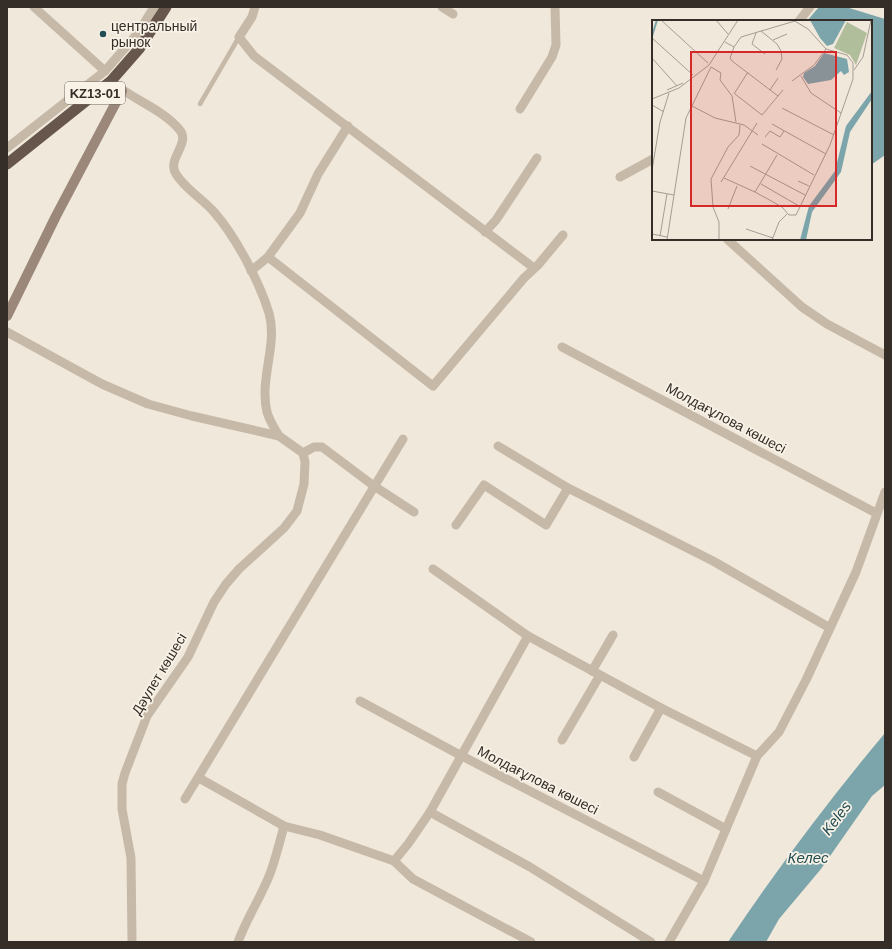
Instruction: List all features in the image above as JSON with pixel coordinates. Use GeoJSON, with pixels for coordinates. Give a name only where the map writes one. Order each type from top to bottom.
{"type":"FeatureCollection","features":[{"type":"Feature","properties":{"kind":"highway","name":"KZ13-01"},"geometry":{"type":"LineString","coordinates":[[7,164],[111,81],[139,49],[166,7]]}},
{"type":"Feature","properties":{"kind":"main road"},"geometry":{"type":"LineString","coordinates":[[7,316],[56,216],[122,91]]}},
{"type":"Feature","properties":{"kind":"street"},"geometry":{"type":"LineString","coordinates":[[34,7],[105,71]]}},
{"type":"Feature","properties":{"kind":"street"},"geometry":{"type":"LineString","coordinates":[[8,145],[105,71],[138,33],[154,7]]}},
{"type":"Feature","properties":{"kind":"street"},"geometry":{"type":"LineString","coordinates":[[255,7],[252,17],[239,37],[254,56],[534,268]]}},
{"type":"Feature","properties":{"kind":"street"},"geometry":{"type":"LineString","coordinates":[[442,7],[453,14]]}},
{"type":"Feature","properties":{"kind":"street"},"geometry":{"type":"LineString","coordinates":[[520,109],[552,57],[556,45],[555,7]]}},
{"type":"Feature","properties":{"kind":"street"},"geometry":{"type":"LineString","coordinates":[[800,20],[810,7]]}},
{"type":"Feature","properties":{"kind":"street"},"geometry":{"type":"LineString","coordinates":[[111,81],[122,91],[148,106],[181,131],[183,140],[173,164],[176,175],[229,229],[251,271],[269,313],[272,333],[265,392],[266,405],[267,412],[279,436]]}},
{"type":"Feature","properties":{"kind":"street"},"geometry":{"type":"LineString","coordinates":[[251,271],[268,257],[300,213],[318,174],[348,126]]}},
{"type":"Feature","properties":{"kind":"street"},"geometry":{"type":"LineString","coordinates":[[485,232],[496,220],[537,158]]}},
{"type":"Feature","properties":{"kind":"street"},"geometry":{"type":"LineString","coordinates":[[620,177],[652,160]]}},
{"type":"Feature","properties":{"kind":"street"},"geometry":{"type":"LineString","coordinates":[[268,257],[433,386],[524,278],[563,235]]}},
{"type":"Feature","properties":{"kind":"street"},"geometry":{"type":"LineString","coordinates":[[728,240],[802,307],[827,324],[885,355]]}},
{"type":"Feature","properties":{"kind":"street"},"geometry":{"type":"LineString","coordinates":[[7,332],[102,384],[148,404],[192,416],[279,436],[303,453],[314,447],[322,447],[374,486],[414,512]]}},
{"type":"Feature","properties":{"kind":"street","name":"Молдағұлова көшесі"},"geometry":{"type":"LineString","coordinates":[[562,347],[876,513]]}},
{"type":"Feature","properties":{"kind":"street"},"geometry":{"type":"LineString","coordinates":[[185,799],[256,686],[403,439]]}},
{"type":"Feature","properties":{"kind":"street"},"geometry":{"type":"LineString","coordinates":[[498,446],[568,488],[713,561],[830,628]]}},
{"type":"Feature","properties":{"kind":"street","name":"Дәулет көшесі"},"geometry":{"type":"LineString","coordinates":[[132,942],[131,858],[122,809],[122,784],[124,773],[140,737],[147,716],[188,657],[214,602],[226,584],[239,569],[284,528],[297,511],[304,484],[305,462],[303,453]]}},
{"type":"Feature","properties":{"kind":"street"},"geometry":{"type":"LineString","coordinates":[[456,525],[484,485],[546,525],[568,488]]}},
{"type":"Feature","properties":{"kind":"street"},"geometry":{"type":"LineString","coordinates":[[669,942],[704,881],[757,756],[779,732],[806,680],[856,572],[876,513],[885,492]]}},
{"type":"Feature","properties":{"kind":"street"},"geometry":{"type":"LineString","coordinates":[[433,569],[528,636],[661,708],[757,756]]}},
{"type":"Feature","properties":{"kind":"street"},"geometry":{"type":"LineString","coordinates":[[562,740],[596,673],[613,635]]}},
{"type":"Feature","properties":{"kind":"street"},"geometry":{"type":"LineString","coordinates":[[394,861],[408,844],[430,812],[460,755],[528,636]]}},
{"type":"Feature","properties":{"kind":"street","name":"Молдағұлова көшесі"},"geometry":{"type":"LineString","coordinates":[[360,701],[460,755],[704,881]]}},
{"type":"Feature","properties":{"kind":"street"},"geometry":{"type":"LineString","coordinates":[[634,757],[661,708]]}},
{"type":"Feature","properties":{"kind":"street"},"geometry":{"type":"LineString","coordinates":[[198,778],[284,826],[320,835],[394,861],[413,879],[532,942]]}},
{"type":"Feature","properties":{"kind":"street"},"geometry":{"type":"LineString","coordinates":[[658,792],[726,829]]}},
{"type":"Feature","properties":{"kind":"street"},"geometry":{"type":"LineString","coordinates":[[430,812],[530,867],[650,942]]}},
{"type":"Feature","properties":{"kind":"street"},"geometry":{"type":"LineString","coordinates":[[238,942],[246,921],[259,898],[271,871],[284,826]]}},
{"type":"Feature","properties":{"kind":"lane"},"geometry":{"type":"LineString","coordinates":[[200,104],[239,37]]}},
{"type":"Feature","properties":{"kind":"water"},"geometry":{"type":"Polygon","coordinates":[[[819,7],[846,7],[885,19],[885,155],[872,164],[872,20],[808,20],[819,7]]]}},
{"type":"Feature","properties":{"kind":"water","name":"Келес"},"geometry":{"type":"Polygon","coordinates":[[[885,733],[885,785],[872,796],[821,869],[779,919],[766,942],[728,942],[765,888],[843,784],[885,733]]]}},
{"type":"Feature","properties":{"kind":"place","name":"центральный рынок"},"geometry":{"type":"Point","coordinates":[103,34]}},
{"type":"Feature","properties":{"kind":"water label","name":"Keles"},"geometry":{"type":"Point","coordinates":[836,818]}}]}
